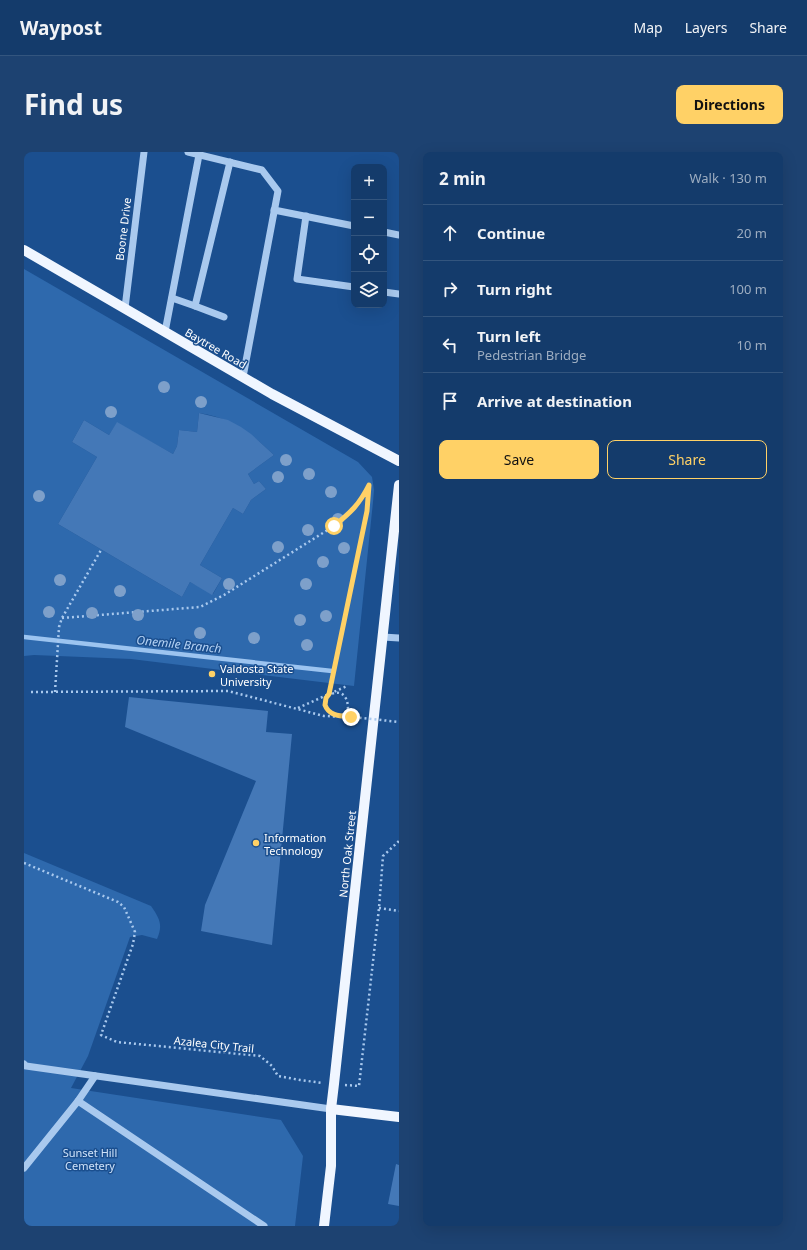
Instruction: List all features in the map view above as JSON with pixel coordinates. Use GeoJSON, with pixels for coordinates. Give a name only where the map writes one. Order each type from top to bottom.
{"type":"FeatureCollection","features":[{"type":"Feature","properties":{"kind":"main road","name":"Baytree Road"},"geometry":{"type":"LineString","coordinates":[[24,250],[279,398],[399,461]]}},
{"type":"Feature","properties":{"kind":"main road","name":"North Oak Street"},"geometry":{"type":"LineString","coordinates":[[324,1226],[331,1166],[334,1084],[399,485]]}},
{"type":"Feature","properties":{"kind":"main road"},"geometry":{"type":"LineString","coordinates":[[332,1109],[399,1117]]}},
{"type":"Feature","properties":{"kind":"street","name":"Boone Drive"},"geometry":{"type":"LineString","coordinates":[[125,308],[144,152]]}},
{"type":"Feature","properties":{"kind":"street"},"geometry":{"type":"LineString","coordinates":[[188,152],[262,170],[278,191],[243,377]]}},
{"type":"Feature","properties":{"kind":"street"},"geometry":{"type":"LineString","coordinates":[[165,332],[199,155]]}},
{"type":"Feature","properties":{"kind":"street"},"geometry":{"type":"LineString","coordinates":[[195,306],[230,162]]}},
{"type":"Feature","properties":{"kind":"street"},"geometry":{"type":"LineString","coordinates":[[274,210],[351,225]]}},
{"type":"Feature","properties":{"kind":"street"},"geometry":{"type":"LineString","coordinates":[[306,216],[297,279],[351,287]]}},
{"type":"Feature","properties":{"kind":"street"},"geometry":{"type":"LineString","coordinates":[[387,233],[399,235]]}},
{"type":"Feature","properties":{"kind":"street"},"geometry":{"type":"LineString","coordinates":[[387,292],[399,294]]}},
{"type":"Feature","properties":{"kind":"street"},"geometry":{"type":"LineString","coordinates":[[172,298],[224,317]]}},
{"type":"Feature","properties":{"kind":"street"},"geometry":{"type":"LineString","coordinates":[[383,637],[399,638]]}},
{"type":"Feature","properties":{"kind":"street"},"geometry":{"type":"LineString","coordinates":[[25,1066],[332,1109]]}},
{"type":"Feature","properties":{"kind":"street"},"geometry":{"type":"LineString","coordinates":[[24,1168],[78,1102],[95,1076]]}},
{"type":"Feature","properties":{"kind":"street"},"geometry":{"type":"LineString","coordinates":[[78,1102],[264,1226]]}},
{"type":"Feature","properties":{"kind":"path"},"geometry":{"type":"LineString","coordinates":[[62,618],[200,607],[224,595],[334,526],[360,502],[369,485],[367,511],[329,694],[326,698],[325,705],[329,712],[335,715],[399,722]]}},
{"type":"Feature","properties":{"kind":"path"},"geometry":{"type":"LineString","coordinates":[[55,692],[58,627],[101,550]]}},
{"type":"Feature","properties":{"kind":"path"},"geometry":{"type":"LineString","coordinates":[[298,708],[347,686]]}},
{"type":"Feature","properties":{"kind":"path"},"geometry":{"type":"LineString","coordinates":[[31,692],[228,691],[324,716],[340,717],[345,714],[348,709],[348,701],[346,697],[338,692],[329,694]]}},
{"type":"Feature","properties":{"kind":"path","name":"Azalea City Trail"},"geometry":{"type":"LineString","coordinates":[[24,863],[118,902],[124,907],[135,932],[133,944],[100,1035],[117,1042],[260,1056],[272,1066],[278,1076],[300,1080],[359,1086],[379,908],[383,856],[399,841]]}},
{"type":"Feature","properties":{"kind":"path"},"geometry":{"type":"LineString","coordinates":[[379,908],[399,911]]}},
{"type":"Feature","properties":{"kind":"green space"},"geometry":{"type":"Polygon","coordinates":[[[24,269],[358,462],[372,477],[374,490],[373,502],[354,686],[131,659],[34,655],[24,656],[24,269]],[[199,413],[197,432],[179,430],[177,446],[173,454],[117,423],[109,435],[84,420],[72,442],[97,457],[58,524],[182,597],[190,582],[213,594],[222,578],[200,565],[233,508],[243,514],[251,500],[266,489],[259,481],[254,484],[248,474],[274,455],[240,428],[221,418],[199,413]]]}},
{"type":"Feature","properties":{"kind":"green space","name":"Sunset Hill Cemetery"},"geometry":{"type":"Polygon","coordinates":[[[24,853],[151,906],[160,922],[160,930],[157,939],[142,935],[130,937],[88,1056],[71,1088],[281,1120],[303,1156],[295,1226],[24,1226],[24,853]]]}},
{"type":"Feature","properties":{"kind":"building"},"geometry":{"type":"Polygon","coordinates":[[[199,413],[228,420],[241,427],[274,455],[248,474],[254,484],[259,481],[266,489],[251,500],[243,514],[233,508],[200,565],[222,578],[212,595],[190,582],[182,597],[58,524],[97,457],[72,442],[84,420],[109,435],[117,422],[173,454],[177,446],[179,430],[197,432],[199,413]]]}},
{"type":"Feature","properties":{"kind":"building","name":"Information Technology"},"geometry":{"type":"Polygon","coordinates":[[[129,697],[268,711],[266,732],[292,734],[272,945],[201,931],[205,905],[256,781],[125,727],[129,697]]]}},
{"type":"Feature","properties":{"kind":"building"},"geometry":{"type":"Polygon","coordinates":[[[396,1164],[399,1165],[399,1206],[388,1204],[396,1164]]]}},
{"type":"Feature","properties":{"kind":"waterway","name":"Onemile Branch"},"geometry":{"type":"LineString","coordinates":[[24,637],[332,671]]}},
{"type":"Feature","properties":{"kind":"place","name":"Valdosta State University"},"geometry":{"type":"Point","coordinates":[212,674]}},
{"type":"Feature","properties":{"kind":"place","name":"Information Technology"},"geometry":{"type":"Point","coordinates":[256,843]}},
{"type":"Feature","properties":{"kind":"route"},"geometry":{"type":"LineString","coordinates":[[334,526],[360,502],[369,485],[367,511],[329,694],[326,698],[325,705],[329,712],[335,715],[351,717]]}}]}
